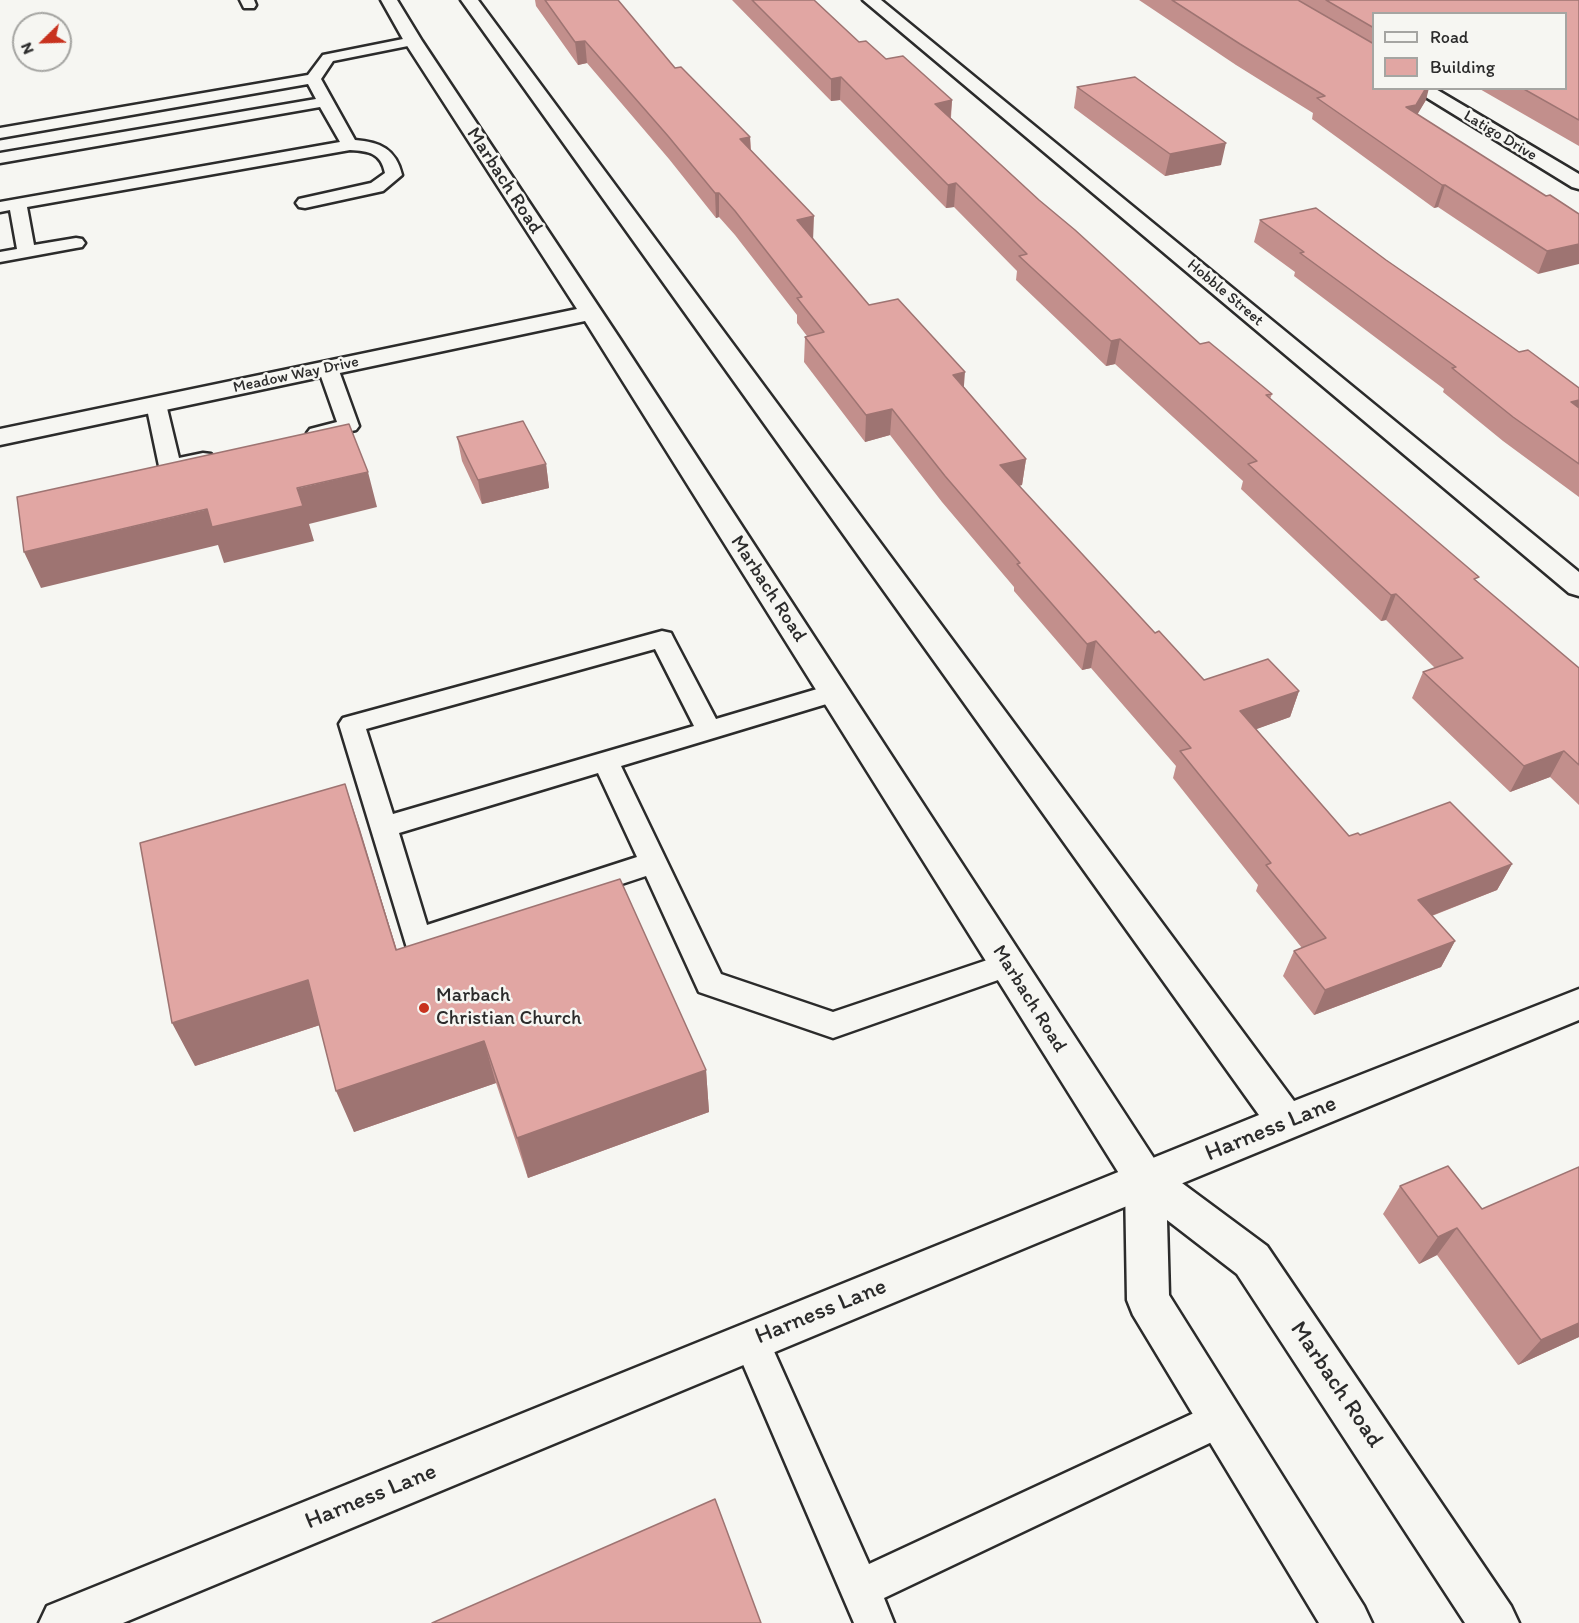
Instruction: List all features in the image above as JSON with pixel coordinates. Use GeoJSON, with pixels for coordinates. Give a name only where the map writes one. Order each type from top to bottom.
{"type":"FeatureCollection","features":[{"type":"Feature","properties":{"kind":"street","name":"Marbach Road"},"geometry":{"type":"LineString","coordinates":[[389,0],[413,41],[591,313],[1145,1179],[1252,1260],[1494,1623]]}},
{"type":"Feature","properties":{"kind":"street"},"geometry":{"type":"LineString","coordinates":[[469,0],[1287,1122]]}},
{"type":"Feature","properties":{"kind":"street","name":"Hobble Street"},"geometry":{"type":"LineString","coordinates":[[871,0],[1579,587]]}},
{"type":"Feature","properties":{"kind":"street","name":"Latigo Drive"},"geometry":{"type":"LineString","coordinates":[[1423,90],[1579,183]]}},
{"type":"Feature","properties":{"kind":"street","name":"Meadow Way Drive"},"geometry":{"type":"LineString","coordinates":[[0,437],[591,313]]}},
{"type":"Feature","properties":{"kind":"street","name":"Harness Lane"},"geometry":{"type":"LineString","coordinates":[[86,1618],[1145,1179],[1579,1004]]}},
{"type":"Feature","properties":{"kind":"street"},"geometry":{"type":"LineString","coordinates":[[1145,1179],[1149,1300],[1347,1623]]}},
{"type":"Feature","properties":{"kind":"lane"},"geometry":{"type":"LineString","coordinates":[[0,133],[313,79],[328,58],[413,41]]}},
{"type":"Feature","properties":{"kind":"lane"},"geometry":{"type":"LineString","coordinates":[[313,79],[350,145]]}},
{"type":"Feature","properties":{"kind":"lane"},"geometry":{"type":"LineString","coordinates":[[0,158],[325,102]]}},
{"type":"Feature","properties":{"kind":"lane"},"geometry":{"type":"LineString","coordinates":[[0,207],[350,145],[374,147],[386,155],[393,166],[394,175],[377,187],[304,203]]}},
{"type":"Feature","properties":{"kind":"lane"},"geometry":{"type":"LineString","coordinates":[[18,205],[26,252]]}},
{"type":"Feature","properties":{"kind":"lane"},"geometry":{"type":"LineString","coordinates":[[0,257],[75,243]]}},
{"type":"Feature","properties":{"kind":"lane"},"geometry":{"type":"LineString","coordinates":[[293,439],[349,426],[328,368]]}},
{"type":"Feature","properties":{"kind":"lane"},"geometry":{"type":"LineString","coordinates":[[156,404],[170,466]]}},
{"type":"Feature","properties":{"kind":"lane"},"geometry":{"type":"LineString","coordinates":[[146,472],[226,454]]}},
{"type":"Feature","properties":{"kind":"lane"},"geometry":{"type":"LineString","coordinates":[[653,863],[417,940],[352,724],[662,639],[709,730]]}},
{"type":"Feature","properties":{"kind":"lane"},"geometry":{"type":"LineString","coordinates":[[384,827],[834,693]]}},
{"type":"Feature","properties":{"kind":"lane"},"geometry":{"type":"LineString","coordinates":[[606,761],[710,983],[833,1025],[1008,966]]}},
{"type":"Feature","properties":{"kind":"lane"},"geometry":{"type":"LineString","coordinates":[[752,1341],[867,1606],[1222,1418]]}},
{"type":"Feature","properties":{"kind":"building"},"geometry":{"type":"Polygon","coordinates":[[[545,0],[618,0],[675,68],[681,67],[750,137],[740,139],[814,216],[797,220],[869,305],[898,299],[965,372],[953,375],[1026,459],[1000,465],[1155,633],[1159,631],[1204,680],[1268,659],[1299,691],[1240,711],[1349,836],[1358,833],[1360,835],[1450,802],[1512,864],[1418,900],[1455,941],[1325,990],[1294,951],[1326,938],[1266,865],[1271,863],[1180,751],[1191,748],[1096,641],[1087,644],[1017,564],[1020,563],[945,476],[892,409],[866,415],[805,337],[824,332],[797,298],[802,297],[735,211],[719,193],[715,193],[585,41],[575,42],[545,0]]]}},
{"type":"Feature","properties":{"kind":"building"},"geometry":{"type":"Polygon","coordinates":[[[752,0],[814,0],[859,42],[866,41],[886,59],[903,56],[952,100],[935,104],[1039,200],[1200,344],[1209,342],[1272,394],[1266,395],[1479,577],[1474,579],[1579,668],[1579,765],[1564,751],[1524,766],[1423,672],[1463,658],[1396,594],[1391,595],[1248,464],[1257,461],[1120,339],[1111,341],[1019,256],[1027,254],[956,183],[948,185],[841,77],[831,79],[752,0]]]}},
{"type":"Feature","properties":{"kind":"building"},"geometry":{"type":"Polygon","coordinates":[[[1172,0],[1298,0],[1372,43],[1372,90],[1425,90],[1416,105],[1406,107],[1546,196],[1550,195],[1579,214],[1579,244],[1547,251],[1442,185],[1317,98],[1325,96],[1172,0]]]}},
{"type":"Feature","properties":{"kind":"building"},"geometry":{"type":"Polygon","coordinates":[[[1326,0],[1579,0],[1579,120],[1526,90],[1567,90],[1567,12],[1372,12],[1372,27],[1326,0]]]}},
{"type":"Feature","properties":{"kind":"building"},"geometry":{"type":"Polygon","coordinates":[[[1135,77],[1226,143],[1170,154],[1077,87],[1135,77]]]}},
{"type":"Feature","properties":{"kind":"building"},"geometry":{"type":"Polygon","coordinates":[[[1316,208],[1386,260],[1519,352],[1528,350],[1579,388],[1579,400],[1571,402],[1579,408],[1579,464],[1513,417],[1452,368],[1456,367],[1300,253],[1304,252],[1260,220],[1316,208]]]}},
{"type":"Feature","properties":{"kind":"building"},"geometry":{"type":"Polygon","coordinates":[[[523,421],[546,464],[478,480],[457,437],[523,421]]]}},
{"type":"Feature","properties":{"kind":"building"},"geometry":{"type":"Polygon","coordinates":[[[349,424],[368,472],[297,488],[303,506],[212,527],[207,509],[24,552],[17,497],[349,424]]]}},
{"type":"Feature","properties":{"kind":"building","name":"Marbach Christian Church"},"geometry":{"type":"Polygon","coordinates":[[[345,784],[396,950],[620,879],[706,1070],[517,1138],[484,1041],[336,1091],[308,980],[172,1023],[140,843],[345,784]]]}},
{"type":"Feature","properties":{"kind":"building"},"geometry":{"type":"Polygon","coordinates":[[[1448,1166],[1482,1209],[1579,1167],[1579,1323],[1541,1340],[1457,1228],[1438,1237],[1400,1186],[1448,1166]]]}},
{"type":"Feature","properties":{"kind":"building"},"geometry":{"type":"Polygon","coordinates":[[[715,1499],[761,1623],[432,1623],[715,1499]]]}},
{"type":"Feature","properties":{"kind":"place","name":"Marbach Christian Church"},"geometry":{"type":"Point","coordinates":[424,1008]}}]}
